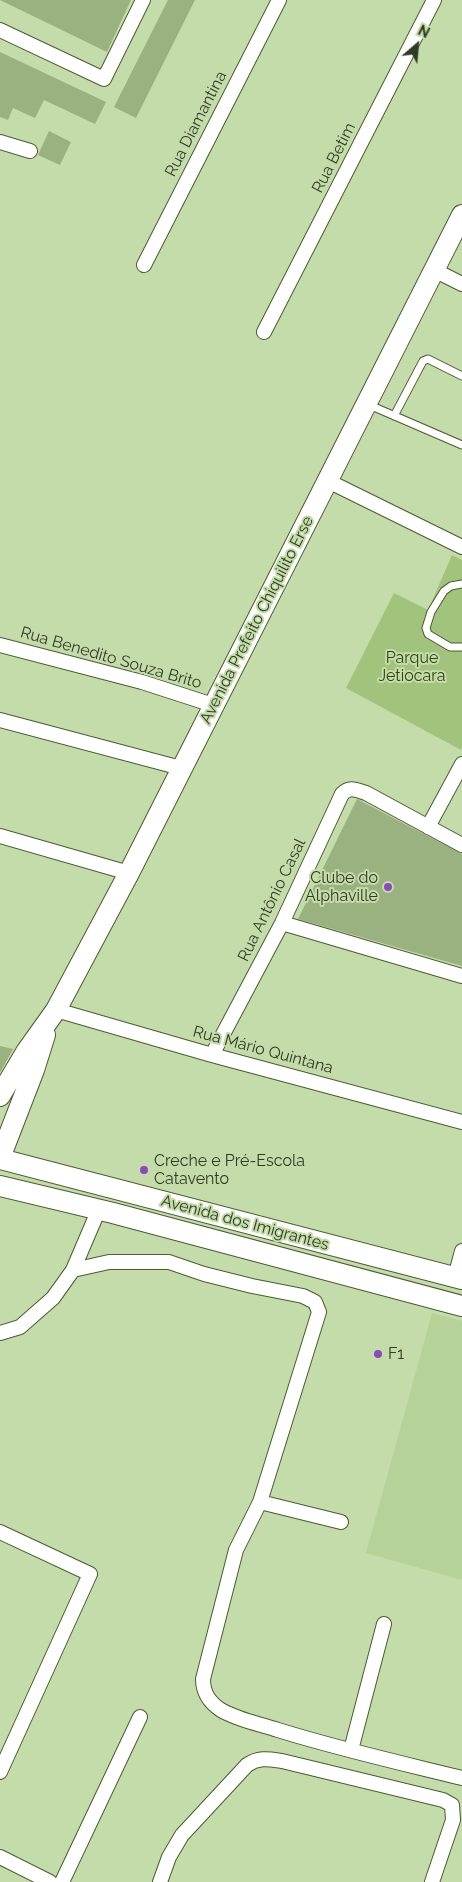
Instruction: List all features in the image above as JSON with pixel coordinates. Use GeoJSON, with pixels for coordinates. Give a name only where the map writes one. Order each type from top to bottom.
{"type":"FeatureCollection","features":[{"type":"Feature","properties":{"kind":"main road","name":"Avenida Prefeito Chiquilito Erse"},"geometry":{"type":"LineString","coordinates":[[0,1096],[26,1052],[52,1017],[129,873],[462,215]]}},
{"type":"Feature","properties":{"kind":"main road","name":"Avenida Prefeito Chiquilito Erse"},"geometry":{"type":"LineString","coordinates":[[0,1158],[52,1017]]}},
{"type":"Feature","properties":{"kind":"main road","name":"Avenida dos Imigrantes"},"geometry":{"type":"LineString","coordinates":[[0,1158],[458,1278]]}},
{"type":"Feature","properties":{"kind":"main road","name":"Avenida dos Imigrantes"},"geometry":{"type":"LineString","coordinates":[[0,1186],[99,1209],[462,1306]]}},
{"type":"Feature","properties":{"kind":"main road"},"geometry":{"type":"LineString","coordinates":[[356,1278],[362,1253]]}},
{"type":"Feature","properties":{"kind":"street"},"geometry":{"type":"LineString","coordinates":[[0,30],[104,78],[143,0]]}},
{"type":"Feature","properties":{"kind":"street","name":"Rua Diamantina"},"geometry":{"type":"LineString","coordinates":[[144,265],[279,0]]}},
{"type":"Feature","properties":{"kind":"street","name":"Rua Betim"},"geometry":{"type":"LineString","coordinates":[[264,332],[434,0]]}},
{"type":"Feature","properties":{"kind":"street"},"geometry":{"type":"LineString","coordinates":[[0,142],[30,151]]}},
{"type":"Feature","properties":{"kind":"street"},"geometry":{"type":"LineString","coordinates":[[434,270],[462,284]]}},
{"type":"Feature","properties":{"kind":"street"},"geometry":{"type":"LineString","coordinates":[[328,481],[462,546]]}},
{"type":"Feature","properties":{"kind":"street","name":"Rua Benedito Souza Brito"},"geometry":{"type":"LineString","coordinates":[[0,645],[142,682],[213,705]]}},
{"type":"Feature","properties":{"kind":"street"},"geometry":{"type":"LineString","coordinates":[[0,720],[181,768]]}},
{"type":"Feature","properties":{"kind":"street"},"geometry":{"type":"LineString","coordinates":[[462,764],[428,828],[462,844]]}},
{"type":"Feature","properties":{"kind":"street","name":"Rua Antônio Casal"},"geometry":{"type":"LineString","coordinates":[[212,1055],[282,923],[342,794],[350,788],[366,793],[428,828]]}},
{"type":"Feature","properties":{"kind":"street"},"geometry":{"type":"LineString","coordinates":[[0,836],[129,873]]}},
{"type":"Feature","properties":{"kind":"street"},"geometry":{"type":"LineString","coordinates":[[282,923],[462,976]]}},
{"type":"Feature","properties":{"kind":"street","name":"Rua Mário Quintana"},"geometry":{"type":"LineString","coordinates":[[52,1017],[212,1055],[462,1122]]}},
{"type":"Feature","properties":{"kind":"street"},"geometry":{"type":"LineString","coordinates":[[0,1333],[20,1327],[53,1298],[73,1270],[99,1209]]}},
{"type":"Feature","properties":{"kind":"street"},"geometry":{"type":"LineString","coordinates":[[458,1278],[462,1251]]}},
{"type":"Feature","properties":{"kind":"street"},"geometry":{"type":"LineString","coordinates":[[73,1270],[109,1262],[169,1262],[204,1274],[303,1296],[315,1302],[320,1312],[260,1502],[236,1550],[203,1679],[203,1689],[206,1696],[213,1703],[222,1710],[236,1716],[307,1739],[462,1778]]}},
{"type":"Feature","properties":{"kind":"street"},"geometry":{"type":"LineString","coordinates":[[260,1502],[341,1522]]}},
{"type":"Feature","properties":{"kind":"street"},"geometry":{"type":"LineString","coordinates":[[0,1532],[90,1574],[0,1772]]}},
{"type":"Feature","properties":{"kind":"street"},"geometry":{"type":"LineString","coordinates":[[351,1750],[384,1624]]}},
{"type":"Feature","properties":{"kind":"street"},"geometry":{"type":"LineString","coordinates":[[62,1882],[140,1717]]}},
{"type":"Feature","properties":{"kind":"street"},"geometry":{"type":"LineString","coordinates":[[160,1882],[169,1857],[182,1835],[247,1765],[262,1758],[282,1761],[443,1800],[452,1805],[453,1820],[432,1882]]}},
{"type":"Feature","properties":{"kind":"street"},"geometry":{"type":"LineString","coordinates":[[0,1857],[50,1882]]}},
{"type":"Feature","properties":{"kind":"lane"},"geometry":{"type":"LineString","coordinates":[[394,416],[423,361],[428,359],[462,376]]}},
{"type":"Feature","properties":{"kind":"lane"},"geometry":{"type":"LineString","coordinates":[[367,404],[462,445]]}},
{"type":"Feature","properties":{"kind":"lane"},"geometry":{"type":"LineString","coordinates":[[462,584],[451,586],[444,592],[432,612],[426,628],[428,634],[450,647],[462,647]]}},
{"type":"Feature","properties":{"kind":"shaded area"},"geometry":{"type":"Polygon","coordinates":[[[432,1313],[462,1321],[462,1580],[366,1553],[432,1313]]]}},
{"type":"Feature","properties":{"kind":"green space","name":"Parque Jetiocara"},"geometry":{"type":"Polygon","coordinates":[[[452,555],[462,560],[461,750],[346,688],[394,593],[428,610],[452,555]]]}},
{"type":"Feature","properties":{"kind":"building"},"geometry":{"type":"Polygon","coordinates":[[[0,0],[131,0],[107,52],[0,0]]]}},
{"type":"Feature","properties":{"kind":"building"},"geometry":{"type":"Polygon","coordinates":[[[168,0],[195,0],[136,118],[114,107],[168,0]]]}},
{"type":"Feature","properties":{"kind":"building"},"geometry":{"type":"Polygon","coordinates":[[[0,52],[106,102],[95,124],[44,100],[35,118],[13,108],[8,120],[0,117],[0,52]]]}},
{"type":"Feature","properties":{"kind":"building"},"geometry":{"type":"Polygon","coordinates":[[[49,131],[71,142],[60,165],[38,155],[49,131]]]}},
{"type":"Feature","properties":{"kind":"building","name":"Clube do Alphaville"},"geometry":{"type":"Polygon","coordinates":[[[357,799],[462,854],[462,966],[298,919],[357,799]]]}},
{"type":"Feature","properties":{"kind":"building"},"geometry":{"type":"Polygon","coordinates":[[[0,1046],[13,1049],[0,1073],[0,1046]]]}},
{"type":"Feature","properties":{"kind":"place","name":"Clube do Alphaville"},"geometry":{"type":"Point","coordinates":[388,887]}},
{"type":"Feature","properties":{"kind":"place","name":"Creche e Pré-Escola Catavento"},"geometry":{"type":"Point","coordinates":[144,1170]}},
{"type":"Feature","properties":{"kind":"place","name":"F1"},"geometry":{"type":"Point","coordinates":[378,1354]}}]}
